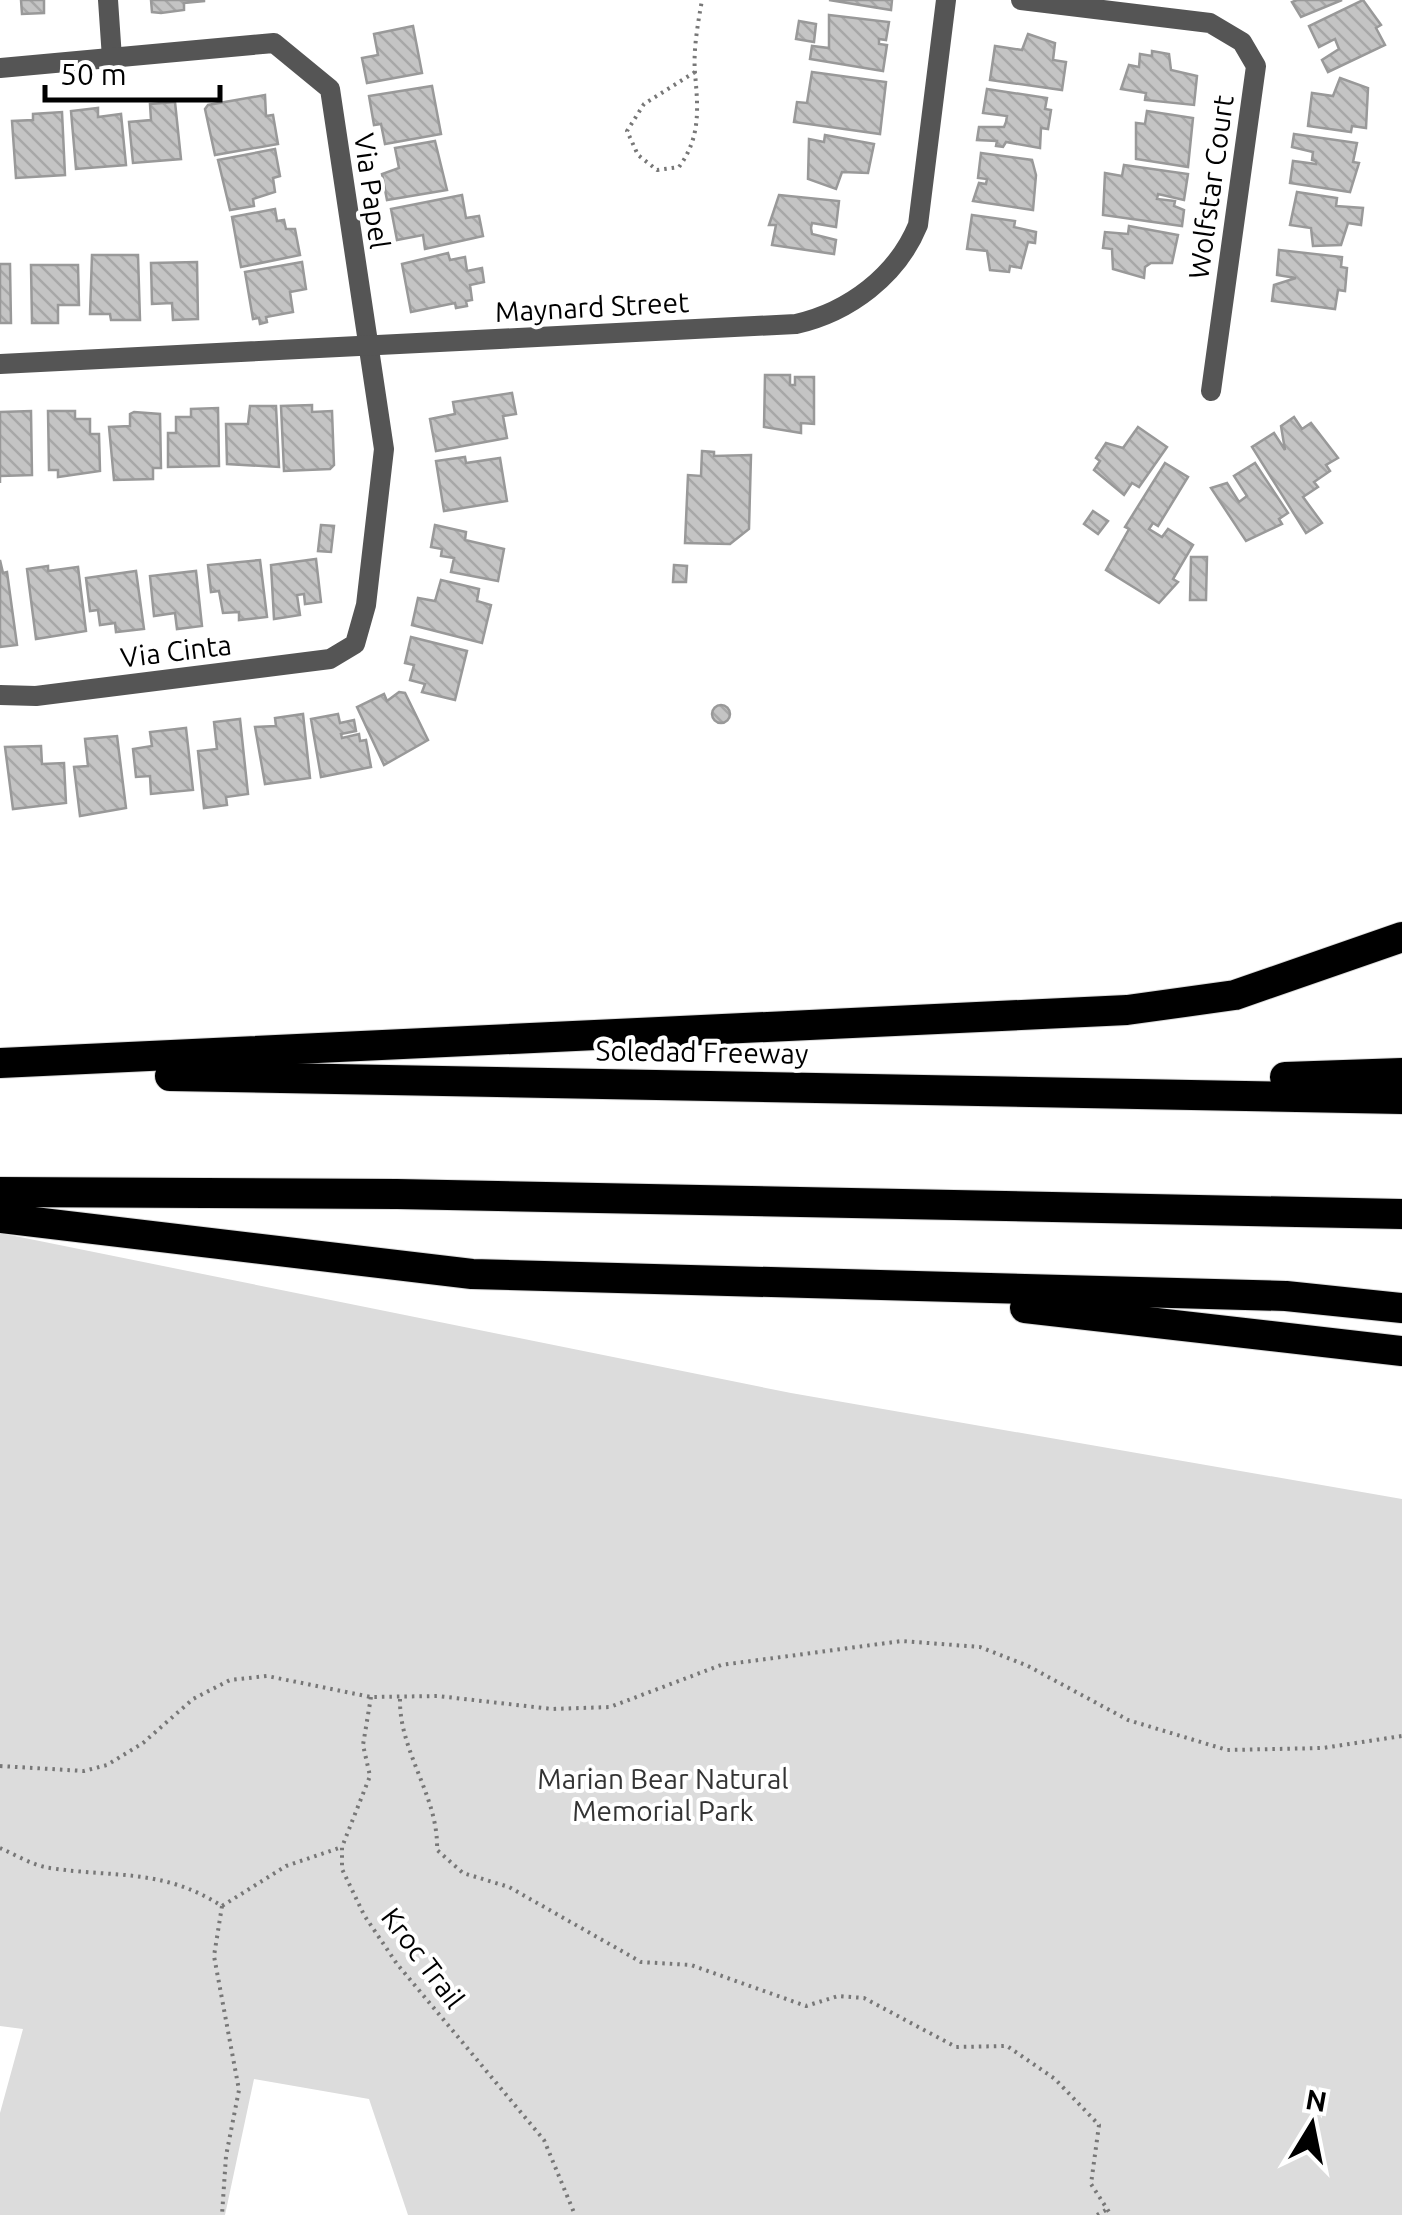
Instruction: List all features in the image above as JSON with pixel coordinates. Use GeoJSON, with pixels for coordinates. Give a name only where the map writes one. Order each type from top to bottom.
{"type":"FeatureCollection","features":[{"type":"Feature","properties":{"kind":"highway"},"geometry":{"type":"LineString","coordinates":[[0,1063],[1127,1010],[1235,995],[1402,937]]}},
{"type":"Feature","properties":{"kind":"highway","name":"Soledad Freeway"},"geometry":{"type":"LineString","coordinates":[[0,1073],[1402,1098]]}},
{"type":"Feature","properties":{"kind":"highway"},"geometry":{"type":"LineString","coordinates":[[945,1088],[1402,1074]]}},
{"type":"Feature","properties":{"kind":"highway"},"geometry":{"type":"LineString","coordinates":[[0,1192],[398,1194],[1402,1214]]}},
{"type":"Feature","properties":{"kind":"highway"},"geometry":{"type":"LineString","coordinates":[[0,1218],[472,1274],[1286,1296],[1402,1308]]}},
{"type":"Feature","properties":{"kind":"highway"},"geometry":{"type":"LineString","coordinates":[[824,1286],[1402,1351]]}},
{"type":"Feature","properties":{"kind":"street"},"geometry":{"type":"LineString","coordinates":[[108,0],[112,58]]}},
{"type":"Feature","properties":{"kind":"street","name":"Maynard Street"},"geometry":{"type":"LineString","coordinates":[[0,364],[796,324],[825,317],[856,301],[908,247],[918,225],[946,0]]}},
{"type":"Feature","properties":{"kind":"street","name":"Wolfstar Court"},"geometry":{"type":"LineString","coordinates":[[1021,0],[1210,23],[1242,42],[1256,66],[1211,391]]}},
{"type":"Feature","properties":{"kind":"street","name":"Via Papel"},"geometry":{"type":"LineString","coordinates":[[0,68],[274,44],[330,89],[365,346],[384,450],[366,605],[355,644]]}},
{"type":"Feature","properties":{"kind":"street","name":"Via Cinta"},"geometry":{"type":"LineString","coordinates":[[0,696],[36,696],[330,659],[355,644]]}},
{"type":"Feature","properties":{"kind":"path"},"geometry":{"type":"LineString","coordinates":[[694,72],[644,104],[627,131],[638,155],[657,170],[679,166],[692,149],[700,101],[694,72],[702,0]]}},
{"type":"Feature","properties":{"kind":"path"},"geometry":{"type":"LineString","coordinates":[[0,1766],[84,1771],[107,1765],[142,1742],[193,1699],[230,1680],[267,1676],[371,1697],[438,1696],[552,1709],[610,1707],[720,1665],[902,1641],[980,1647],[1028,1666],[1128,1720],[1227,1750],[1324,1748],[1402,1736]]}},
{"type":"Feature","properties":{"kind":"path","name":"Kroc Trail"},"geometry":{"type":"LineString","coordinates":[[371,1697],[363,1745],[370,1776],[342,1846],[343,1871],[364,1915],[397,1964],[544,2140],[574,2215]]}},
{"type":"Feature","properties":{"kind":"path"},"geometry":{"type":"LineString","coordinates":[[400,1698],[400,1722],[438,1829],[437,1850],[463,1874],[509,1887],[641,1962],[691,1965],[806,2006],[838,1996],[864,1998],[956,2047],[1007,2046],[1055,2079],[1098,2125],[1091,2184],[1109,2212],[1097,2215]]}},
{"type":"Feature","properties":{"kind":"path"},"geometry":{"type":"LineString","coordinates":[[222,2215],[226,2156],[239,2090],[214,1956],[222,1906],[286,1866],[342,1846]]}},
{"type":"Feature","properties":{"kind":"path"},"geometry":{"type":"LineString","coordinates":[[0,1848],[46,1868],[146,1875],[191,1886],[222,1906]]}},
{"type":"Feature","properties":{"kind":"green space","name":"Marian Bear Natural Memorial Park"},"geometry":{"type":"Polygon","coordinates":[[[0,1233],[791,1393],[1402,1499],[1402,2215],[408,2215],[369,2099],[254,2079],[225,2215],[0,2215],[0,2113],[23,2029],[0,2026],[0,1233]]]}},
{"type":"Feature","properties":{"kind":"building"},"geometry":{"type":"Polygon","coordinates":[[[21,0],[44,0],[44,13],[22,14],[21,0]]]}},
{"type":"Feature","properties":{"kind":"building"},"geometry":{"type":"Polygon","coordinates":[[[151,0],[204,1],[184,3],[184,10],[161,13],[152,12],[151,0]]]}},
{"type":"Feature","properties":{"kind":"building"},"geometry":{"type":"Polygon","coordinates":[[[829,0],[892,0],[891,10],[829,0]]]}},
{"type":"Feature","properties":{"kind":"building"},"geometry":{"type":"Polygon","coordinates":[[[1342,0],[1301,17],[1292,2],[1342,0]]]}},
{"type":"Feature","properties":{"kind":"building"},"geometry":{"type":"Polygon","coordinates":[[[1363,0],[1381,25],[1376,28],[1385,45],[1328,72],[1322,60],[1339,49],[1335,39],[1319,47],[1309,26],[1363,0]]]}},
{"type":"Feature","properties":{"kind":"building"},"geometry":{"type":"Polygon","coordinates":[[[829,15],[889,22],[886,40],[879,39],[879,44],[887,45],[883,71],[810,59],[812,46],[829,48],[829,15]]]}},
{"type":"Feature","properties":{"kind":"building"},"geometry":{"type":"Polygon","coordinates":[[[799,21],[816,24],[814,42],[796,39],[799,21]]]}},
{"type":"Feature","properties":{"kind":"building"},"geometry":{"type":"Polygon","coordinates":[[[413,26],[422,73],[367,83],[362,58],[378,55],[374,34],[413,26]]]}},
{"type":"Feature","properties":{"kind":"building"},"geometry":{"type":"Polygon","coordinates":[[[1028,34],[1055,43],[1053,60],[1066,62],[1062,90],[990,80],[995,46],[1022,50],[1028,34]]]}},
{"type":"Feature","properties":{"kind":"building"},"geometry":{"type":"Polygon","coordinates":[[[1152,51],[1169,54],[1171,70],[1197,76],[1194,105],[1145,100],[1146,93],[1121,89],[1129,65],[1139,67],[1140,54],[1152,56],[1152,51]]]}},
{"type":"Feature","properties":{"kind":"building"},"geometry":{"type":"Polygon","coordinates":[[[812,72],[886,82],[880,134],[794,122],[797,102],[807,103],[812,72]]]}},
{"type":"Feature","properties":{"kind":"building"},"geometry":{"type":"Polygon","coordinates":[[[1340,78],[1368,88],[1366,128],[1352,126],[1351,132],[1308,126],[1312,93],[1333,96],[1340,78]]]}},
{"type":"Feature","properties":{"kind":"building"},"geometry":{"type":"Polygon","coordinates":[[[432,86],[441,134],[385,144],[381,124],[374,125],[369,96],[432,86]]]}},
{"type":"Feature","properties":{"kind":"building"},"geometry":{"type":"Polygon","coordinates":[[[987,89],[1047,98],[1045,109],[1051,110],[1048,129],[1041,128],[1040,148],[1006,142],[1003,147],[996,146],[997,141],[977,140],[979,127],[1004,127],[1006,122],[1007,116],[983,113],[987,89]]]}},
{"type":"Feature","properties":{"kind":"building"},"geometry":{"type":"Polygon","coordinates":[[[265,95],[266,116],[273,115],[278,144],[215,155],[205,109],[208,105],[265,95]]]}},
{"type":"Feature","properties":{"kind":"building"},"geometry":{"type":"Polygon","coordinates":[[[175,102],[181,159],[133,163],[129,122],[151,120],[150,104],[175,102]]]}},
{"type":"Feature","properties":{"kind":"building"},"geometry":{"type":"Polygon","coordinates":[[[98,108],[98,117],[121,114],[126,165],[76,169],[71,111],[98,108]]]}},
{"type":"Feature","properties":{"kind":"building"},"geometry":{"type":"Polygon","coordinates":[[[1147,111],[1193,118],[1188,167],[1136,159],[1136,123],[1145,124],[1147,111]]]}},
{"type":"Feature","properties":{"kind":"building"},"geometry":{"type":"Polygon","coordinates":[[[62,112],[65,175],[16,178],[12,121],[33,120],[33,114],[62,112]]]}},
{"type":"Feature","properties":{"kind":"building"},"geometry":{"type":"Polygon","coordinates":[[[1294,134],[1357,143],[1353,162],[1359,163],[1350,192],[1290,183],[1293,161],[1316,164],[1313,152],[1292,147],[1294,134]]]}},
{"type":"Feature","properties":{"kind":"building"},"geometry":{"type":"Polygon","coordinates":[[[825,135],[874,144],[868,173],[842,172],[836,189],[808,179],[809,139],[824,142],[825,135]]]}},
{"type":"Feature","properties":{"kind":"building"},"geometry":{"type":"Polygon","coordinates":[[[435,141],[447,190],[387,200],[382,174],[399,168],[395,148],[435,141]]]}},
{"type":"Feature","properties":{"kind":"building"},"geometry":{"type":"Polygon","coordinates":[[[275,149],[280,176],[273,178],[275,192],[253,199],[254,206],[230,210],[218,160],[275,149]]]}},
{"type":"Feature","properties":{"kind":"building"},"geometry":{"type":"Polygon","coordinates":[[[981,153],[1032,160],[1036,175],[1033,210],[973,201],[979,183],[986,184],[987,179],[978,178],[981,153]]]}},
{"type":"Feature","properties":{"kind":"building"},"geometry":{"type":"Polygon","coordinates":[[[1124,165],[1188,174],[1184,200],[1158,194],[1157,199],[1175,201],[1174,206],[1184,210],[1182,226],[1103,215],[1105,173],[1122,176],[1124,165]]]}},
{"type":"Feature","properties":{"kind":"building"},"geometry":{"type":"Polygon","coordinates":[[[1297,192],[1337,198],[1336,206],[1363,208],[1361,225],[1348,223],[1341,245],[1313,246],[1311,228],[1290,225],[1297,192]]]}},
{"type":"Feature","properties":{"kind":"building"},"geometry":{"type":"Polygon","coordinates":[[[462,195],[466,218],[479,216],[483,236],[425,249],[423,235],[397,240],[391,209],[462,195]]]}},
{"type":"Feature","properties":{"kind":"building"},"geometry":{"type":"Polygon","coordinates":[[[779,195],[839,201],[836,227],[812,223],[811,228],[812,234],[836,240],[834,254],[772,245],[776,225],[769,225],[779,195]]]}},
{"type":"Feature","properties":{"kind":"building"},"geometry":{"type":"Polygon","coordinates":[[[275,209],[277,221],[284,220],[286,229],[295,229],[300,255],[241,267],[232,217],[275,209]]]}},
{"type":"Feature","properties":{"kind":"building"},"geometry":{"type":"Polygon","coordinates":[[[972,215],[1015,221],[1014,227],[1036,232],[1035,243],[1028,242],[1021,268],[1010,266],[1009,272],[990,270],[987,251],[967,249],[972,215]]]}},
{"type":"Feature","properties":{"kind":"building"},"geometry":{"type":"Polygon","coordinates":[[[1129,226],[1178,235],[1172,263],[1151,263],[1145,267],[1144,278],[1113,269],[1112,249],[1103,248],[1105,232],[1128,234],[1129,226]]]}},
{"type":"Feature","properties":{"kind":"building"},"geometry":{"type":"Polygon","coordinates":[[[1279,250],[1342,257],[1341,267],[1347,268],[1345,291],[1338,290],[1335,309],[1272,301],[1274,285],[1296,278],[1277,275],[1279,250]]]}},
{"type":"Feature","properties":{"kind":"building"},"geometry":{"type":"Polygon","coordinates":[[[448,253],[450,260],[465,257],[467,271],[482,268],[484,282],[470,285],[472,300],[466,301],[467,306],[456,308],[455,303],[411,312],[402,264],[448,253]]]}},
{"type":"Feature","properties":{"kind":"building"},"geometry":{"type":"Polygon","coordinates":[[[92,255],[138,255],[140,320],[111,320],[110,314],[90,314],[92,255]]]}},
{"type":"Feature","properties":{"kind":"building"},"geometry":{"type":"Polygon","coordinates":[[[197,262],[198,319],[173,320],[172,303],[152,304],[151,263],[197,262]]]}},
{"type":"Feature","properties":{"kind":"building"},"geometry":{"type":"Polygon","coordinates":[[[302,262],[306,289],[290,292],[293,312],[266,317],[267,322],[260,324],[259,318],[253,319],[245,272],[302,262]]]}},
{"type":"Feature","properties":{"kind":"building"},"geometry":{"type":"Polygon","coordinates":[[[0,264],[10,264],[11,323],[0,323],[0,264]]]}},
{"type":"Feature","properties":{"kind":"building"},"geometry":{"type":"Polygon","coordinates":[[[31,265],[78,265],[79,305],[58,305],[58,323],[32,323],[31,265]]]}},
{"type":"Feature","properties":{"kind":"building"},"geometry":{"type":"Polygon","coordinates":[[[765,375],[790,375],[790,385],[795,385],[795,377],[814,377],[814,424],[801,423],[801,433],[764,427],[765,375]]]}},
{"type":"Feature","properties":{"kind":"building"},"geometry":{"type":"Polygon","coordinates":[[[512,393],[516,414],[503,416],[507,438],[436,451],[430,419],[455,414],[453,402],[512,393]]]}},
{"type":"Feature","properties":{"kind":"building"},"geometry":{"type":"Polygon","coordinates":[[[312,405],[312,412],[332,411],[334,465],[330,469],[284,471],[281,406],[312,405]]]}},
{"type":"Feature","properties":{"kind":"building"},"geometry":{"type":"Polygon","coordinates":[[[250,406],[276,406],[279,467],[227,464],[226,424],[248,424],[250,406]]]}},
{"type":"Feature","properties":{"kind":"building"},"geometry":{"type":"Polygon","coordinates":[[[218,408],[219,466],[168,467],[168,433],[176,433],[176,417],[191,417],[191,409],[218,408]]]}},
{"type":"Feature","properties":{"kind":"building"},"geometry":{"type":"Polygon","coordinates":[[[31,411],[32,475],[0,476],[0,412],[31,411]]]}},
{"type":"Feature","properties":{"kind":"building"},"geometry":{"type":"Polygon","coordinates":[[[48,411],[75,411],[75,419],[90,419],[90,434],[99,434],[100,471],[58,477],[58,470],[49,470],[48,411]]]}},
{"type":"Feature","properties":{"kind":"building"},"geometry":{"type":"Polygon","coordinates":[[[130,414],[160,414],[161,468],[153,468],[153,479],[114,480],[109,427],[130,426],[130,414]]]}},
{"type":"Feature","properties":{"kind":"building"},"geometry":{"type":"Polygon","coordinates":[[[1294,417],[1302,429],[1311,423],[1338,458],[1326,465],[1330,471],[1314,482],[1318,487],[1303,497],[1322,523],[1306,533],[1252,447],[1274,433],[1285,450],[1281,426],[1294,417]]]}},
{"type":"Feature","properties":{"kind":"building"},"geometry":{"type":"Polygon","coordinates":[[[1138,427],[1167,447],[1139,487],[1132,483],[1124,495],[1094,470],[1100,461],[1096,458],[1106,443],[1123,448],[1138,427]]]}},
{"type":"Feature","properties":{"kind":"building"},"geometry":{"type":"Polygon","coordinates":[[[702,451],[714,452],[714,456],[751,455],[749,529],[730,544],[685,543],[688,475],[701,476],[702,451]]]}},
{"type":"Feature","properties":{"kind":"building"},"geometry":{"type":"Polygon","coordinates":[[[465,457],[466,463],[500,458],[507,501],[444,511],[436,461],[465,457]]]}},
{"type":"Feature","properties":{"kind":"building"},"geometry":{"type":"Polygon","coordinates":[[[1165,463],[1188,477],[1158,526],[1153,523],[1149,529],[1162,537],[1168,529],[1193,545],[1173,579],[1178,582],[1159,603],[1106,570],[1129,529],[1125,527],[1165,463]]]}},
{"type":"Feature","properties":{"kind":"building"},"geometry":{"type":"Polygon","coordinates":[[[1255,463],[1288,513],[1279,519],[1282,524],[1246,541],[1211,488],[1227,483],[1239,502],[1247,496],[1234,476],[1255,463]]]}},
{"type":"Feature","properties":{"kind":"building"},"geometry":{"type":"Polygon","coordinates":[[[1093,511],[1108,521],[1098,534],[1084,524],[1093,511]]]}},
{"type":"Feature","properties":{"kind":"building"},"geometry":{"type":"Polygon","coordinates":[[[321,525],[334,526],[331,552],[318,551],[321,525]]]}},
{"type":"Feature","properties":{"kind":"building"},"geometry":{"type":"Polygon","coordinates":[[[435,525],[466,532],[465,540],[504,549],[498,581],[451,572],[454,558],[441,556],[442,549],[431,547],[435,525]]]}},
{"type":"Feature","properties":{"kind":"building"},"geometry":{"type":"Polygon","coordinates":[[[1191,557],[1207,557],[1206,600],[1190,600],[1191,557]]]}},
{"type":"Feature","properties":{"kind":"building"},"geometry":{"type":"Polygon","coordinates":[[[316,559],[321,602],[305,604],[304,594],[297,595],[300,615],[274,619],[271,565],[316,559]]]}},
{"type":"Feature","properties":{"kind":"building"},"geometry":{"type":"Polygon","coordinates":[[[0,560],[3,573],[7,572],[17,645],[0,647],[0,560]]]}},
{"type":"Feature","properties":{"kind":"building"},"geometry":{"type":"Polygon","coordinates":[[[260,560],[267,617],[239,620],[239,612],[223,613],[219,591],[211,592],[208,565],[260,560]]]}},
{"type":"Feature","properties":{"kind":"building"},"geometry":{"type":"Polygon","coordinates":[[[674,565],[687,566],[686,582],[673,582],[674,565]]]}},
{"type":"Feature","properties":{"kind":"building"},"geometry":{"type":"Polygon","coordinates":[[[48,566],[48,571],[78,567],[86,631],[36,639],[27,569],[48,566]]]}},
{"type":"Feature","properties":{"kind":"building"},"geometry":{"type":"Polygon","coordinates":[[[136,571],[144,629],[116,632],[115,623],[100,625],[98,610],[90,611],[86,578],[136,571]]]}},
{"type":"Feature","properties":{"kind":"building"},"geometry":{"type":"Polygon","coordinates":[[[196,571],[202,626],[177,629],[175,613],[154,616],[150,576],[196,571]]]}},
{"type":"Feature","properties":{"kind":"building"},"geometry":{"type":"Polygon","coordinates":[[[441,580],[479,589],[477,601],[491,605],[482,643],[412,625],[418,598],[435,601],[441,580]]]}},
{"type":"Feature","properties":{"kind":"building"},"geometry":{"type":"Polygon","coordinates":[[[411,637],[467,651],[455,700],[422,692],[425,684],[410,680],[414,665],[405,663],[411,637]]]}},
{"type":"Feature","properties":{"kind":"building"},"geometry":{"type":"Polygon","coordinates":[[[399,692],[405,693],[428,740],[384,765],[357,707],[384,694],[387,701],[399,692]]]}},
{"type":"Feature","properties":{"kind":"building"},"geometry":{"type":"Polygon","coordinates":[[[721,705],[730,714],[721,723],[712,714],[721,705]]]}},
{"type":"Feature","properties":{"kind":"building"},"geometry":{"type":"Polygon","coordinates":[[[303,714],[310,778],[265,784],[255,727],[276,726],[275,718],[303,714]]]}},
{"type":"Feature","properties":{"kind":"building"},"geometry":{"type":"Polygon","coordinates":[[[338,714],[340,723],[354,720],[356,731],[341,734],[342,738],[359,734],[360,741],[366,740],[371,767],[321,777],[311,719],[338,714]]]}},
{"type":"Feature","properties":{"kind":"building"},"geometry":{"type":"Polygon","coordinates":[[[240,719],[248,794],[226,797],[227,805],[204,808],[198,751],[217,749],[214,722],[240,719]]]}},
{"type":"Feature","properties":{"kind":"building"},"geometry":{"type":"Polygon","coordinates":[[[186,728],[193,790],[151,794],[150,776],[136,777],[133,749],[152,746],[150,732],[186,728]]]}},
{"type":"Feature","properties":{"kind":"building"},"geometry":{"type":"Polygon","coordinates":[[[117,736],[126,808],[80,816],[74,767],[88,766],[85,739],[117,736]]]}},
{"type":"Feature","properties":{"kind":"building"},"geometry":{"type":"Polygon","coordinates":[[[41,746],[42,764],[64,763],[66,803],[13,809],[5,747],[41,746]]]}}]}
